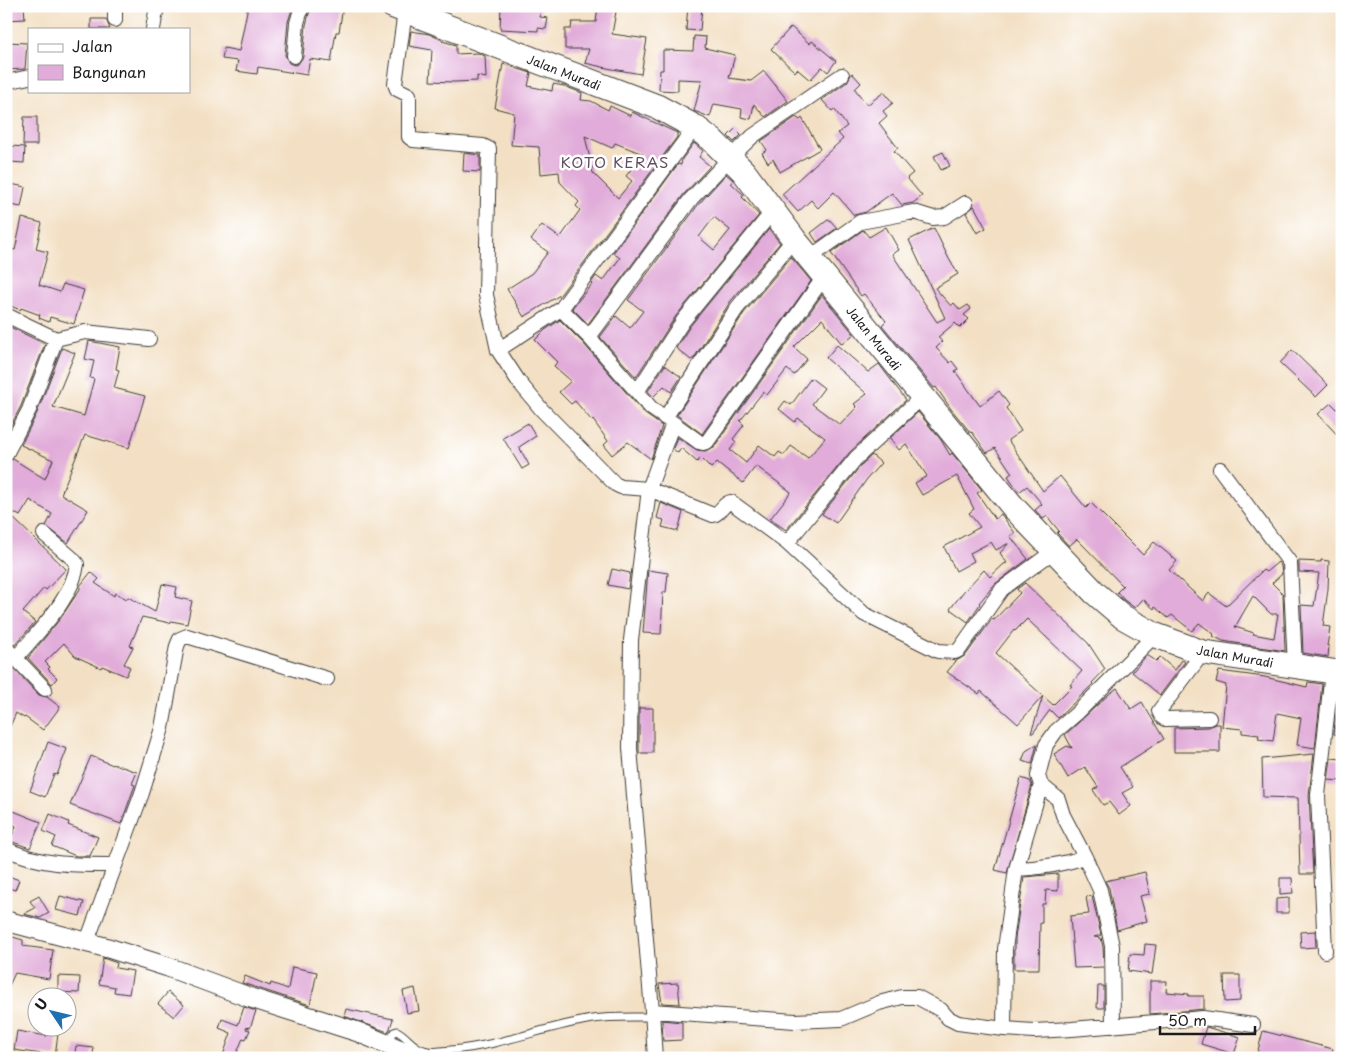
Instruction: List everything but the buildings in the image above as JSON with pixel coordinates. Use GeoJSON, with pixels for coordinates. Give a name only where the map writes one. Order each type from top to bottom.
{"type":"FeatureCollection","features":[{"type":"Feature","properties":{"kind":"highway","name":"Jalan Muradi"},"geometry":{"type":"LineString","coordinates":[[399,9],[658,107],[695,127],[712,140],[744,172],[824,277],[1014,508],[1095,593],[1123,617],[1154,634],[1201,652],[1337,673]]}},
{"type":"Feature","properties":{"kind":"street"},"geometry":{"type":"LineString","coordinates":[[115,6],[115,20]]}},
{"type":"Feature","properties":{"kind":"street"},"geometry":{"type":"LineString","coordinates":[[153,28],[156,6]]}},
{"type":"Feature","properties":{"kind":"street"},"geometry":{"type":"LineString","coordinates":[[294,56],[297,22],[302,6]]}},
{"type":"Feature","properties":{"kind":"street"},"geometry":{"type":"LineString","coordinates":[[399,9],[395,84],[397,90],[408,94],[409,136],[413,140],[483,146],[488,149],[486,296],[498,350],[519,382],[542,410],[615,484],[628,488],[650,489],[713,515],[718,513],[727,502],[731,502],[786,543],[864,614],[938,650],[955,652],[959,650],[1002,589],[1054,551]]}},
{"type":"Feature","properties":{"kind":"street"},"geometry":{"type":"LineString","coordinates":[[589,338],[691,199],[730,158],[753,136],[842,75]]}},
{"type":"Feature","properties":{"kind":"street"},"geometry":{"type":"LineString","coordinates":[[6,82],[28,77]]}},
{"type":"Feature","properties":{"kind":"street"},"geometry":{"type":"LineString","coordinates":[[498,350],[561,309],[695,127]]}},
{"type":"Feature","properties":{"kind":"street"},"geometry":{"type":"LineString","coordinates":[[809,258],[860,222],[914,212],[933,218],[944,217],[966,203]]}},
{"type":"Feature","properties":{"kind":"street"},"geometry":{"type":"LineString","coordinates":[[637,392],[683,321],[774,211]]}},
{"type":"Feature","properties":{"kind":"street"},"geometry":{"type":"LineString","coordinates":[[654,1058],[630,748],[632,640],[650,489],[669,420],[737,308],[794,239]]}},
{"type":"Feature","properties":{"kind":"street"},"geometry":{"type":"LineString","coordinates":[[561,309],[651,408],[699,442],[704,443],[707,442],[824,277]]}},
{"type":"Feature","properties":{"kind":"street"},"geometry":{"type":"LineString","coordinates":[[6,315],[56,339],[85,332],[149,339]]}},
{"type":"Feature","properties":{"kind":"street"},"geometry":{"type":"LineString","coordinates":[[6,454],[29,410],[56,339]]}},
{"type":"Feature","properties":{"kind":"street"},"geometry":{"type":"LineString","coordinates":[[786,543],[856,458],[922,397]]}},
{"type":"Feature","properties":{"kind":"street"},"geometry":{"type":"LineString","coordinates":[[1220,469],[1290,563],[1295,667]]}},
{"type":"Feature","properties":{"kind":"street"},"geometry":{"type":"LineString","coordinates":[[44,534],[72,558],[77,564],[76,570],[67,593],[60,604],[11,653],[46,689]]}},
{"type":"Feature","properties":{"kind":"street"},"geometry":{"type":"LineString","coordinates":[[1004,1029],[1005,949],[1016,869],[1041,786],[1038,776],[1046,745],[1056,731],[1076,714],[1154,634]]}},
{"type":"Feature","properties":{"kind":"street"},"geometry":{"type":"LineString","coordinates":[[86,944],[135,816],[162,728],[177,646],[180,639],[187,636],[327,679]]}},
{"type":"Feature","properties":{"kind":"street"},"geometry":{"type":"LineString","coordinates":[[1201,652],[1196,662],[1160,711],[1165,719],[1209,718]]}},
{"type":"Feature","properties":{"kind":"street"},"geometry":{"type":"LineString","coordinates":[[1325,950],[1318,795],[1337,673]]}},
{"type":"Feature","properties":{"kind":"street"},"geometry":{"type":"LineString","coordinates":[[1041,786],[1058,799],[1063,815],[1100,890],[1112,946],[1113,1026]]}},
{"type":"Feature","properties":{"kind":"street"},"geometry":{"type":"LineString","coordinates":[[6,849],[25,858],[50,862],[115,865]]}},
{"type":"Feature","properties":{"kind":"street"},"geometry":{"type":"LineString","coordinates":[[1016,869],[1046,868],[1066,864],[1085,857]]}},
{"type":"Feature","properties":{"kind":"street"},"geometry":{"type":"LineString","coordinates":[[6,921],[86,944],[108,948],[168,967],[251,998],[358,1032],[420,1058]]}},
{"type":"Feature","properties":{"kind":"street"},"geometry":{"type":"LineString","coordinates":[[652,1014],[678,1012],[795,1021],[841,1019],[879,1003],[902,997],[917,998],[940,1010],[948,1018],[958,1023],[1004,1029],[1053,1030],[1203,1018],[1253,1024]]}},
{"type":"Feature","properties":{"kind":"lane"},"geometry":{"type":"LineString","coordinates":[[387,1044],[397,1030],[412,1044],[423,1050],[434,1052],[462,1049],[512,1040],[592,1019],[652,1014]]}},
{"type":"Feature","properties":{"kind":"district","name":"KOTO KERAS"},"geometry":{"type":"Point","coordinates":[615,161]}}]}
